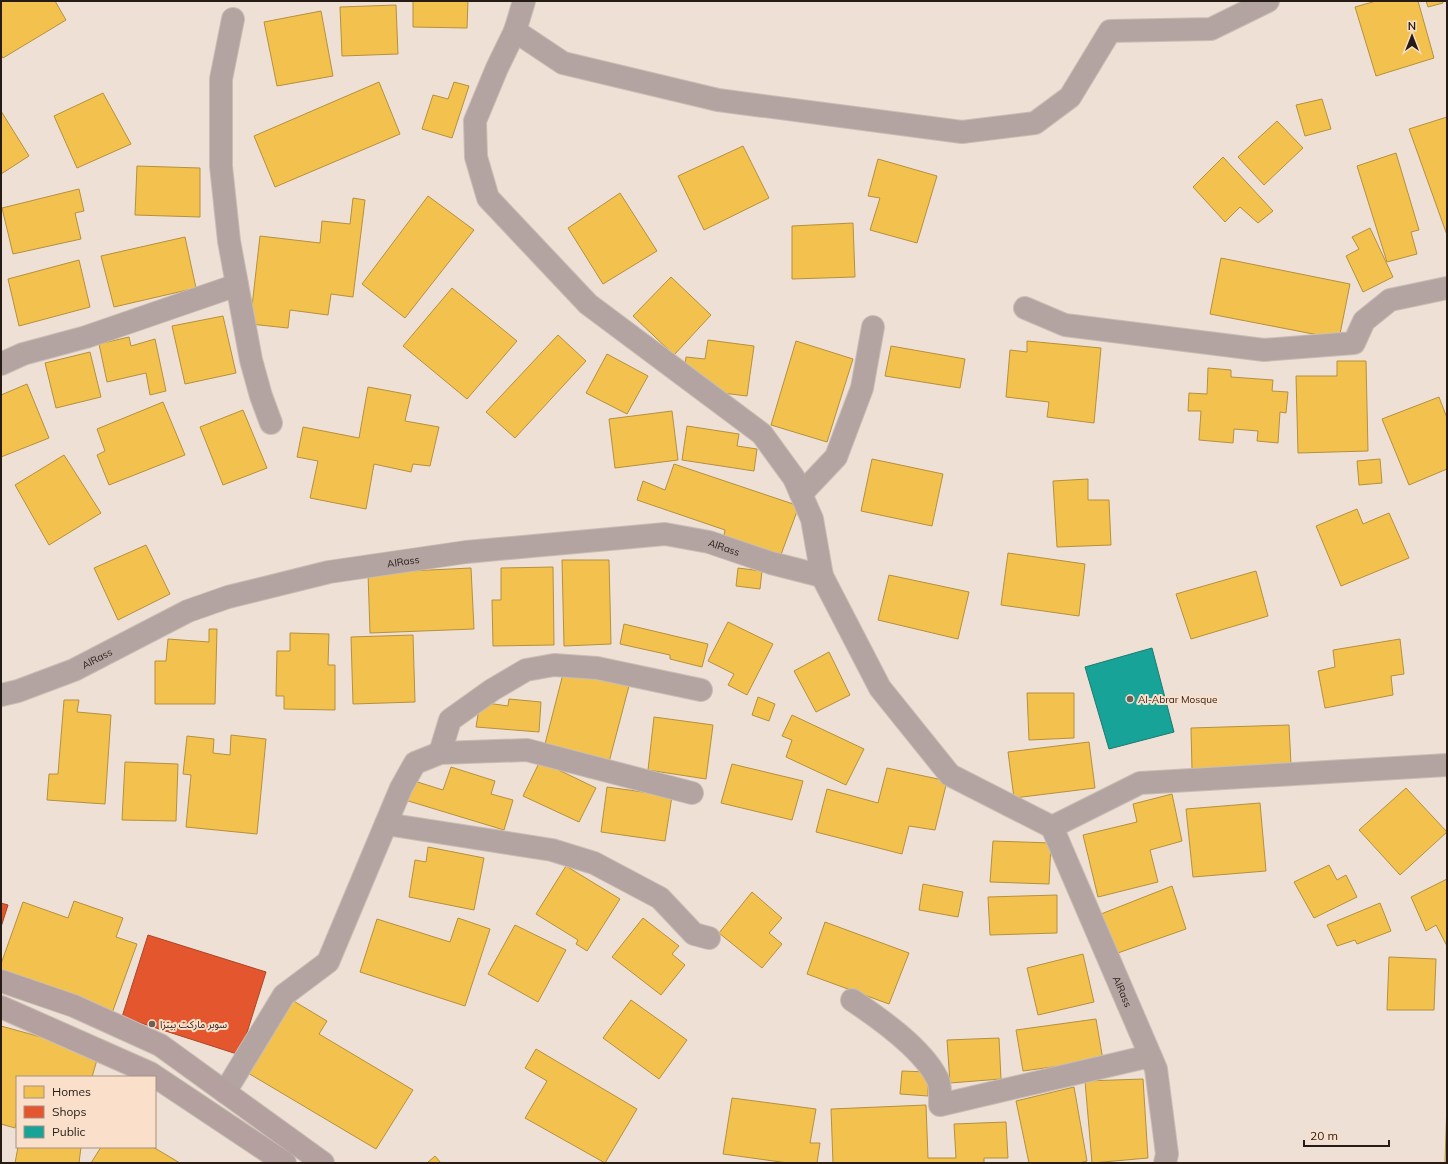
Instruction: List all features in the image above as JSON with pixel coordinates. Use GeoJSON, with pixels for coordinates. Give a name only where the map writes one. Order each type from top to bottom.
{"type":"FeatureCollection","features":[{"type":"Feature","properties":{"kind":"main road"},"geometry":{"type":"LineString","coordinates":[[1,981],[74,1006],[160,1045],[323,1163]]}},
{"type":"Feature","properties":{"kind":"main road"},"geometry":{"type":"LineString","coordinates":[[1,1007],[154,1076]]}},
{"type":"Feature","properties":{"kind":"main road"},"geometry":{"type":"LineString","coordinates":[[156,1077],[285,1163]]}},
{"type":"Feature","properties":{"kind":"street"},"geometry":{"type":"LineString","coordinates":[[524,1],[515,31],[497,68],[475,122],[476,157],[488,198],[588,304],[762,434],[794,478],[812,519],[822,576],[880,688],[950,775],[1052,827],[1140,783],[1445,771]]}},
{"type":"Feature","properties":{"kind":"street"},"geometry":{"type":"LineString","coordinates":[[515,31],[563,63],[718,100],[962,132],[1035,123],[1070,97],[1110,31],[1211,29],[1268,1]]}},
{"type":"Feature","properties":{"kind":"street"},"geometry":{"type":"LineString","coordinates":[[233,19],[221,79],[221,166],[229,241],[251,360],[271,423]]}},
{"type":"Feature","properties":{"kind":"street"},"geometry":{"type":"LineString","coordinates":[[1,364],[23,354],[86,337],[237,285]]}},
{"type":"Feature","properties":{"kind":"street"},"geometry":{"type":"LineString","coordinates":[[1025,308],[1065,326],[1264,350],[1354,343],[1364,321],[1390,300],[1447,288]]}},
{"type":"Feature","properties":{"kind":"street"},"geometry":{"type":"LineString","coordinates":[[801,494],[836,457],[862,388],[873,327]]}},
{"type":"Feature","properties":{"kind":"street","name":"AlRass"},"geometry":{"type":"LineString","coordinates":[[1,695],[18,691],[74,670],[188,611],[228,597],[329,572],[466,552],[665,534],[709,542],[771,563],[822,576]]}},
{"type":"Feature","properties":{"kind":"street"},"geometry":{"type":"LineString","coordinates":[[440,753],[450,720],[492,690],[526,670],[554,665],[597,668],[701,690]]}},
{"type":"Feature","properties":{"kind":"street"},"geometry":{"type":"LineString","coordinates":[[225,1092],[284,995],[328,962],[401,788],[415,763],[440,753],[527,750],[692,793]]}},
{"type":"Feature","properties":{"kind":"street"},"geometry":{"type":"LineString","coordinates":[[386,824],[552,850],[594,863],[660,898],[694,934],[709,938]]}},
{"type":"Feature","properties":{"kind":"street","name":"AlRass"},"geometry":{"type":"LineString","coordinates":[[1052,827],[1156,1069],[1167,1154],[1165,1163]]}},
{"type":"Feature","properties":{"kind":"street"},"geometry":{"type":"LineString","coordinates":[[852,1000],[885,1023],[922,1058],[938,1079],[940,1105],[1150,1056]]}},
{"type":"Feature","properties":{"kind":"building: Homes"},"geometry":{"type":"Polygon","coordinates":[[[1,1],[55,1],[66,20],[3,58],[1,55],[1,1]]]}},
{"type":"Feature","properties":{"kind":"building: Homes"},"geometry":{"type":"Polygon","coordinates":[[[413,1],[468,1],[467,28],[413,27],[413,1]]]}},
{"type":"Feature","properties":{"kind":"building: Homes"},"geometry":{"type":"Polygon","coordinates":[[[1376,1],[1418,1],[1434,58],[1376,76],[1355,7],[1376,1]]]}},
{"type":"Feature","properties":{"kind":"building: Homes"},"geometry":{"type":"Polygon","coordinates":[[[1426,1],[1442,1],[1443,3],[1428,7],[1426,1]]]}},
{"type":"Feature","properties":{"kind":"building: Homes"},"geometry":{"type":"Polygon","coordinates":[[[396,5],[398,54],[342,56],[340,7],[396,5]]]}},
{"type":"Feature","properties":{"kind":"building: Homes"},"geometry":{"type":"Polygon","coordinates":[[[321,11],[333,76],[277,86],[264,22],[321,11]]]}},
{"type":"Feature","properties":{"kind":"building: Homes"},"geometry":{"type":"Polygon","coordinates":[[[379,82],[400,134],[275,187],[254,136],[379,82]]]}},
{"type":"Feature","properties":{"kind":"building: Homes"},"geometry":{"type":"Polygon","coordinates":[[[454,82],[469,86],[452,138],[422,129],[433,95],[448,99],[454,82]]]}},
{"type":"Feature","properties":{"kind":"building: Homes"},"geometry":{"type":"Polygon","coordinates":[[[103,93],[131,144],[77,168],[54,116],[103,93]]]}},
{"type":"Feature","properties":{"kind":"building: Homes"},"geometry":{"type":"Polygon","coordinates":[[[1322,99],[1331,129],[1305,136],[1296,105],[1322,99]]]}},
{"type":"Feature","properties":{"kind":"building: Homes"},"geometry":{"type":"Polygon","coordinates":[[[1,111],[29,156],[1,174],[1,111]]]}},
{"type":"Feature","properties":{"kind":"building: Homes"},"geometry":{"type":"Polygon","coordinates":[[[1447,117],[1447,235],[1409,129],[1447,117]]]}},
{"type":"Feature","properties":{"kind":"building: Homes"},"geometry":{"type":"Polygon","coordinates":[[[1277,121],[1303,148],[1264,185],[1238,157],[1277,121]]]}},
{"type":"Feature","properties":{"kind":"building: Homes"},"geometry":{"type":"Polygon","coordinates":[[[743,146],[769,198],[704,230],[678,176],[743,146]]]}},
{"type":"Feature","properties":{"kind":"building: Homes"},"geometry":{"type":"Polygon","coordinates":[[[1396,153],[1419,230],[1411,232],[1417,254],[1387,262],[1357,166],[1396,153]]]}},
{"type":"Feature","properties":{"kind":"building: Homes"},"geometry":{"type":"Polygon","coordinates":[[[1223,157],[1273,211],[1258,223],[1240,207],[1225,222],[1193,187],[1223,157]]]}},
{"type":"Feature","properties":{"kind":"building: Homes"},"geometry":{"type":"Polygon","coordinates":[[[878,159],[937,176],[917,243],[870,230],[880,198],[868,196],[878,159]]]}},
{"type":"Feature","properties":{"kind":"building: Homes"},"geometry":{"type":"Polygon","coordinates":[[[137,166],[200,168],[200,217],[135,215],[137,166]]]}},
{"type":"Feature","properties":{"kind":"building: Homes"},"geometry":{"type":"Polygon","coordinates":[[[79,189],[84,211],[75,213],[81,239],[13,254],[2,208],[79,189]]]}},
{"type":"Feature","properties":{"kind":"building: Homes"},"geometry":{"type":"Polygon","coordinates":[[[620,193],[657,251],[603,284],[568,228],[620,193]]]}},
{"type":"Feature","properties":{"kind":"building: Homes"},"geometry":{"type":"Polygon","coordinates":[[[428,196],[474,230],[405,318],[362,284],[428,196]]]}},
{"type":"Feature","properties":{"kind":"building: Homes"},"geometry":{"type":"Polygon","coordinates":[[[353,198],[365,200],[353,297],[331,294],[328,315],[290,310],[288,328],[250,324],[260,236],[320,243],[322,221],[350,224],[353,198]]]}},
{"type":"Feature","properties":{"kind":"building: Homes"},"geometry":{"type":"Polygon","coordinates":[[[853,223],[855,277],[792,279],[792,226],[853,223]]]}},
{"type":"Feature","properties":{"kind":"building: Homes"},"geometry":{"type":"Polygon","coordinates":[[[1370,228],[1393,277],[1363,292],[1346,256],[1359,249],[1352,237],[1370,228]]]}},
{"type":"Feature","properties":{"kind":"building: Homes"},"geometry":{"type":"Polygon","coordinates":[[[185,237],[196,288],[114,307],[101,256],[185,237]]]}},
{"type":"Feature","properties":{"kind":"building: Homes"},"geometry":{"type":"Polygon","coordinates":[[[1221,258],[1350,284],[1339,339],[1210,314],[1221,258]]]}},
{"type":"Feature","properties":{"kind":"building: Homes"},"geometry":{"type":"Polygon","coordinates":[[[79,260],[90,307],[19,326],[8,279],[79,260]]]}},
{"type":"Feature","properties":{"kind":"building: Homes"},"geometry":{"type":"Polygon","coordinates":[[[671,277],[711,315],[674,355],[633,316],[671,277]]]}},
{"type":"Feature","properties":{"kind":"building: Homes"},"geometry":{"type":"Polygon","coordinates":[[[452,288],[517,341],[467,399],[403,346],[452,288]]]}},
{"type":"Feature","properties":{"kind":"building: Homes"},"geometry":{"type":"Polygon","coordinates":[[[223,316],[236,373],[185,384],[172,326],[223,316]]]}},
{"type":"Feature","properties":{"kind":"building: Homes"},"geometry":{"type":"Polygon","coordinates":[[[558,335],[586,361],[515,438],[486,412],[558,335]]]}},
{"type":"Feature","properties":{"kind":"building: Homes"},"geometry":{"type":"Polygon","coordinates":[[[129,337],[131,346],[155,339],[166,391],[150,395],[146,373],[107,382],[99,344],[129,337]]]}},
{"type":"Feature","properties":{"kind":"building: Homes"},"geometry":{"type":"Polygon","coordinates":[[[708,340],[754,346],[747,396],[682,388],[686,357],[705,359],[708,340]]]}},
{"type":"Feature","properties":{"kind":"building: Homes"},"geometry":{"type":"Polygon","coordinates":[[[796,341],[853,359],[827,442],[771,425],[796,341]]]}},
{"type":"Feature","properties":{"kind":"building: Homes"},"geometry":{"type":"Polygon","coordinates":[[[1027,341],[1101,348],[1094,423],[1047,417],[1049,402],[1006,397],[1010,350],[1027,352],[1027,341]]]}},
{"type":"Feature","properties":{"kind":"building: Homes"},"geometry":{"type":"Polygon","coordinates":[[[891,346],[965,359],[960,388],[885,376],[891,346]]]}},
{"type":"Feature","properties":{"kind":"building: Homes"},"geometry":{"type":"Polygon","coordinates":[[[90,352],[101,397],[56,408],[45,363],[90,352]]]}},
{"type":"Feature","properties":{"kind":"building: Homes"},"geometry":{"type":"Polygon","coordinates":[[[607,354],[648,376],[627,414],[586,393],[607,354]]]}},
{"type":"Feature","properties":{"kind":"building: Homes"},"geometry":{"type":"Polygon","coordinates":[[[1337,361],[1366,361],[1368,451],[1298,453],[1296,376],[1337,376],[1337,361]]]}},
{"type":"Feature","properties":{"kind":"building: Homes"},"geometry":{"type":"Polygon","coordinates":[[[1208,368],[1231,370],[1231,377],[1273,380],[1272,391],[1288,392],[1286,413],[1280,412],[1278,443],[1257,441],[1258,431],[1234,429],[1233,443],[1199,440],[1201,411],[1188,411],[1189,393],[1207,394],[1208,368]]]}},
{"type":"Feature","properties":{"kind":"building: Homes"},"geometry":{"type":"Polygon","coordinates":[[[27,384],[49,438],[1,457],[1,395],[27,384]]]}},
{"type":"Feature","properties":{"kind":"building: Homes"},"geometry":{"type":"Polygon","coordinates":[[[368,387],[411,395],[405,421],[439,427],[430,466],[413,464],[411,472],[374,464],[366,509],[310,498],[318,461],[297,457],[303,427],[359,438],[368,387]]]}},
{"type":"Feature","properties":{"kind":"building: Homes"},"geometry":{"type":"Polygon","coordinates":[[[1439,397],[1447,418],[1447,469],[1409,485],[1382,419],[1439,397]]]}},
{"type":"Feature","properties":{"kind":"building: Homes"},"geometry":{"type":"Polygon","coordinates":[[[163,402],[185,455],[109,485],[97,455],[105,451],[97,429],[163,402]]]}},
{"type":"Feature","properties":{"kind":"building: Homes"},"geometry":{"type":"Polygon","coordinates":[[[243,410],[267,468],[223,485],[200,427],[243,410]]]}},
{"type":"Feature","properties":{"kind":"building: Homes"},"geometry":{"type":"Polygon","coordinates":[[[672,411],[678,460],[615,468],[609,419],[672,411]]]}},
{"type":"Feature","properties":{"kind":"building: Homes"},"geometry":{"type":"Polygon","coordinates":[[[687,426],[739,434],[737,446],[757,449],[754,471],[682,460],[687,426]]]}},
{"type":"Feature","properties":{"kind":"building: Homes"},"geometry":{"type":"Polygon","coordinates":[[[64,455],[101,513],[49,545],[15,485],[64,455]]]}},
{"type":"Feature","properties":{"kind":"building: Homes"},"geometry":{"type":"Polygon","coordinates":[[[872,459],[943,474],[932,526],[861,511],[872,459]]]}},
{"type":"Feature","properties":{"kind":"building: Homes"},"geometry":{"type":"Polygon","coordinates":[[[1380,459],[1382,483],[1359,485],[1357,461],[1380,459]]]}},
{"type":"Feature","properties":{"kind":"building: Homes"},"geometry":{"type":"Polygon","coordinates":[[[674,464],[799,506],[779,560],[723,541],[725,530],[637,500],[643,481],[665,490],[674,464]]]}},
{"type":"Feature","properties":{"kind":"building: Homes"},"geometry":{"type":"Polygon","coordinates":[[[1088,479],[1088,500],[1109,500],[1111,545],[1057,547],[1053,481],[1088,479]]]}},
{"type":"Feature","properties":{"kind":"building: Homes"},"geometry":{"type":"Polygon","coordinates":[[[1357,509],[1363,524],[1389,513],[1409,558],[1341,586],[1316,526],[1357,509]]]}},
{"type":"Feature","properties":{"kind":"building: Homes"},"geometry":{"type":"Polygon","coordinates":[[[146,545],[170,594],[118,620],[94,568],[146,545]]]}},
{"type":"Feature","properties":{"kind":"building: Homes"},"geometry":{"type":"Polygon","coordinates":[[[1008,553],[1085,564],[1079,616],[1001,605],[1008,553]]]}},
{"type":"Feature","properties":{"kind":"building: Homes"},"geometry":{"type":"Polygon","coordinates":[[[562,560],[609,560],[611,644],[564,646],[562,560]]]}},
{"type":"Feature","properties":{"kind":"building: Homes"},"geometry":{"type":"Polygon","coordinates":[[[553,567],[554,645],[493,646],[492,600],[501,600],[501,568],[553,567]]]}},
{"type":"Feature","properties":{"kind":"building: Homes"},"geometry":{"type":"Polygon","coordinates":[[[471,568],[474,629],[370,633],[368,573],[471,568]]]}},
{"type":"Feature","properties":{"kind":"building: Homes"},"geometry":{"type":"Polygon","coordinates":[[[738,568],[762,571],[760,589],[736,586],[738,568]]]}},
{"type":"Feature","properties":{"kind":"building: Homes"},"geometry":{"type":"Polygon","coordinates":[[[1256,571],[1268,616],[1191,639],[1176,594],[1256,571]]]}},
{"type":"Feature","properties":{"kind":"building: Homes"},"geometry":{"type":"Polygon","coordinates":[[[889,575],[969,592],[958,639],[878,620],[889,575]]]}},
{"type":"Feature","properties":{"kind":"building: Homes"},"geometry":{"type":"Polygon","coordinates":[[[728,622],[773,644],[747,695],[728,685],[734,674],[708,661],[728,622]]]}},
{"type":"Feature","properties":{"kind":"building: Homes"},"geometry":{"type":"Polygon","coordinates":[[[624,624],[708,644],[702,667],[670,659],[670,655],[620,644],[624,624]]]}},
{"type":"Feature","properties":{"kind":"building: Homes"},"geometry":{"type":"Polygon","coordinates":[[[209,629],[217,629],[215,704],[155,704],[155,661],[166,661],[168,639],[209,642],[209,629]]]}},
{"type":"Feature","properties":{"kind":"building: Homes"},"geometry":{"type":"Polygon","coordinates":[[[290,633],[329,634],[328,665],[335,665],[335,710],[284,709],[284,696],[276,696],[277,651],[290,651],[290,633]]]}},
{"type":"Feature","properties":{"kind":"building: Homes"},"geometry":{"type":"Polygon","coordinates":[[[413,635],[415,702],[353,704],[351,637],[413,635]]]}},
{"type":"Feature","properties":{"kind":"building: Homes"},"geometry":{"type":"Polygon","coordinates":[[[1400,639],[1404,674],[1391,676],[1393,695],[1325,708],[1318,671],[1335,667],[1333,650],[1400,639]]]}},
{"type":"Feature","properties":{"kind":"building: Homes"},"geometry":{"type":"Polygon","coordinates":[[[829,652],[850,695],[816,712],[794,671],[829,652]]]}},
{"type":"Feature","properties":{"kind":"building: Homes"},"geometry":{"type":"Polygon","coordinates":[[[564,670],[629,686],[609,762],[545,744],[564,670]]]}},
{"type":"Feature","properties":{"kind":"building: Homes"},"geometry":{"type":"Polygon","coordinates":[[[1027,693],[1074,693],[1074,738],[1029,740],[1027,693]]]}},
{"type":"Feature","properties":{"kind":"building: Homes"},"geometry":{"type":"Polygon","coordinates":[[[758,697],[775,704],[769,721],[752,715],[758,697]]]}},
{"type":"Feature","properties":{"kind":"building: Homes"},"geometry":{"type":"Polygon","coordinates":[[[509,699],[541,702],[539,732],[476,727],[480,702],[508,706],[509,699]]]}},
{"type":"Feature","properties":{"kind":"building: Homes"},"geometry":{"type":"Polygon","coordinates":[[[64,700],[79,700],[77,712],[111,715],[105,804],[47,800],[49,774],[58,774],[64,700]]]}},
{"type":"Feature","properties":{"kind":"building: Homes"},"geometry":{"type":"Polygon","coordinates":[[[792,715],[864,749],[846,785],[786,757],[792,740],[782,736],[792,715]]]}},
{"type":"Feature","properties":{"kind":"building: Homes"},"geometry":{"type":"Polygon","coordinates":[[[654,717],[713,725],[706,779],[648,770],[654,717]]]}},
{"type":"Feature","properties":{"kind":"building: Homes"},"geometry":{"type":"Polygon","coordinates":[[[1289,725],[1291,765],[1192,769],[1191,728],[1289,725]]]}},
{"type":"Feature","properties":{"kind":"building: Homes"},"geometry":{"type":"Polygon","coordinates":[[[231,735],[266,739],[257,834],[186,827],[191,775],[183,774],[187,736],[214,739],[213,753],[230,755],[231,735]]]}},
{"type":"Feature","properties":{"kind":"building: Homes"},"geometry":{"type":"Polygon","coordinates":[[[1089,742],[1095,788],[1014,798],[1008,752],[1089,742]]]}},
{"type":"Feature","properties":{"kind":"building: Homes"},"geometry":{"type":"Polygon","coordinates":[[[540,761],[596,788],[579,822],[523,796],[540,761]]]}},
{"type":"Feature","properties":{"kind":"building: Homes"},"geometry":{"type":"Polygon","coordinates":[[[125,762],[178,764],[176,821],[122,820],[125,762]]]}},
{"type":"Feature","properties":{"kind":"building: Homes"},"geometry":{"type":"Polygon","coordinates":[[[732,764],[803,781],[792,820],[721,803],[732,764]]]}},
{"type":"Feature","properties":{"kind":"building: Homes"},"geometry":{"type":"Polygon","coordinates":[[[451,767],[495,781],[491,794],[513,800],[504,830],[405,800],[411,780],[443,790],[451,767]]]}},
{"type":"Feature","properties":{"kind":"building: Homes"},"geometry":{"type":"Polygon","coordinates":[[[887,768],[947,781],[935,830],[909,826],[902,854],[816,832],[827,789],[878,803],[887,768]]]}},
{"type":"Feature","properties":{"kind":"building: Homes"},"geometry":{"type":"Polygon","coordinates":[[[607,787],[672,796],[665,841],[601,832],[607,787]]]}},
{"type":"Feature","properties":{"kind":"building: Homes"},"geometry":{"type":"Polygon","coordinates":[[[1406,788],[1447,832],[1400,875],[1359,830],[1406,788]]]}},
{"type":"Feature","properties":{"kind":"building: Homes"},"geometry":{"type":"Polygon","coordinates":[[[1172,794],[1182,841],[1150,850],[1158,882],[1098,897],[1083,835],[1137,822],[1133,804],[1172,794]]]}},
{"type":"Feature","properties":{"kind":"building: Homes"},"geometry":{"type":"Polygon","coordinates":[[[1260,803],[1266,871],[1193,877],[1186,809],[1260,803]]]}},
{"type":"Feature","properties":{"kind":"building: Homes"},"geometry":{"type":"Polygon","coordinates":[[[993,841],[1051,843],[1049,884],[990,882],[993,841]]]}},
{"type":"Feature","properties":{"kind":"building: Homes"},"geometry":{"type":"Polygon","coordinates":[[[428,847],[484,858],[474,910],[409,897],[415,860],[426,862],[428,847]]]}},
{"type":"Feature","properties":{"kind":"building: Homes"},"geometry":{"type":"Polygon","coordinates":[[[1329,865],[1337,880],[1346,875],[1357,897],[1314,918],[1294,882],[1329,865]]]}},
{"type":"Feature","properties":{"kind":"building: Homes"},"geometry":{"type":"Polygon","coordinates":[[[566,866],[620,899],[587,951],[576,944],[578,940],[536,914],[566,866]]]}},
{"type":"Feature","properties":{"kind":"building: Homes"},"geometry":{"type":"Polygon","coordinates":[[[1447,879],[1447,946],[1436,925],[1426,931],[1411,897],[1447,879]]]}},
{"type":"Feature","properties":{"kind":"building: Homes"},"geometry":{"type":"Polygon","coordinates":[[[923,884],[963,892],[958,917],[919,910],[923,884]]]}},
{"type":"Feature","properties":{"kind":"building: Homes"},"geometry":{"type":"Polygon","coordinates":[[[1172,886],[1186,929],[1115,954],[1101,914],[1172,886]]]}},
{"type":"Feature","properties":{"kind":"building: Homes"},"geometry":{"type":"Polygon","coordinates":[[[752,892],[782,918],[769,933],[782,944],[762,968],[719,933],[752,892]]]}},
{"type":"Feature","properties":{"kind":"building: Homes"},"geometry":{"type":"Polygon","coordinates":[[[1057,895],[1057,933],[990,935],[988,897],[1057,895]]]}},
{"type":"Feature","properties":{"kind":"building: Homes"},"geometry":{"type":"Polygon","coordinates":[[[74,901],[123,918],[116,937],[137,944],[111,1016],[1,977],[1,964],[23,902],[68,918],[74,901]]]}},
{"type":"Feature","properties":{"kind":"building: Homes"},"geometry":{"type":"Polygon","coordinates":[[[1380,903],[1391,931],[1357,944],[1355,940],[1337,946],[1327,925],[1380,903]]]}},
{"type":"Feature","properties":{"kind":"building: Homes"},"geometry":{"type":"Polygon","coordinates":[[[458,918],[490,929],[465,1006],[360,972],[377,919],[450,942],[458,918]]]}},
{"type":"Feature","properties":{"kind":"building: Homes"},"geometry":{"type":"Polygon","coordinates":[[[643,918],[679,946],[672,954],[685,965],[661,995],[612,957],[643,918]]]}},
{"type":"Feature","properties":{"kind":"building: Homes"},"geometry":{"type":"Polygon","coordinates":[[[825,922],[909,953],[889,1004],[807,974],[825,922]]]}},
{"type":"Feature","properties":{"kind":"building: Homes"},"geometry":{"type":"Polygon","coordinates":[[[515,925],[566,950],[538,1002],[488,974],[515,925]]]}},
{"type":"Feature","properties":{"kind":"building: Homes"},"geometry":{"type":"Polygon","coordinates":[[[1083,954],[1094,1002],[1038,1015],[1027,968],[1083,954]]]}},
{"type":"Feature","properties":{"kind":"building: Homes"},"geometry":{"type":"Polygon","coordinates":[[[1389,957],[1436,959],[1434,1010],[1387,1010],[1389,957]]]}},
{"type":"Feature","properties":{"kind":"building: Homes"},"geometry":{"type":"Polygon","coordinates":[[[292,1000],[327,1021],[319,1034],[413,1090],[376,1149],[248,1073],[292,1000]]]}},
{"type":"Feature","properties":{"kind":"building: Homes"},"geometry":{"type":"Polygon","coordinates":[[[631,1000],[687,1040],[659,1079],[603,1038],[631,1000]]]}},
{"type":"Feature","properties":{"kind":"building: Homes"},"geometry":{"type":"Polygon","coordinates":[[[1096,1019],[1103,1060],[1023,1071],[1016,1030],[1096,1019]]]}},
{"type":"Feature","properties":{"kind":"building: Homes"},"geometry":{"type":"Polygon","coordinates":[[[1,1026],[99,1053],[92,1076],[16,1076],[15,1128],[1,1124],[1,1026]]]}},
{"type":"Feature","properties":{"kind":"building: Homes"},"geometry":{"type":"Polygon","coordinates":[[[999,1038],[1001,1079],[950,1083],[947,1040],[999,1038]]]}},
{"type":"Feature","properties":{"kind":"building: Homes"},"geometry":{"type":"Polygon","coordinates":[[[536,1049],[637,1109],[605,1163],[525,1118],[547,1081],[525,1068],[536,1049]]]}},
{"type":"Feature","properties":{"kind":"building: Homes"},"geometry":{"type":"Polygon","coordinates":[[[902,1071],[928,1072],[928,1096],[900,1094],[902,1071]]]}},
{"type":"Feature","properties":{"kind":"building: Homes"},"geometry":{"type":"Polygon","coordinates":[[[1143,1079],[1148,1158],[1092,1163],[1085,1081],[1143,1079]]]}},
{"type":"Feature","properties":{"kind":"building: Homes"},"geometry":{"type":"Polygon","coordinates":[[[1074,1087],[1087,1161],[1079,1163],[1029,1163],[1016,1101],[1074,1087]]]}},
{"type":"Feature","properties":{"kind":"building: Homes"},"geometry":{"type":"Polygon","coordinates":[[[732,1098],[816,1109],[810,1143],[820,1143],[817,1163],[788,1163],[723,1154],[732,1098]]]}},
{"type":"Feature","properties":{"kind":"building: Homes"},"geometry":{"type":"Polygon","coordinates":[[[1447,1101],[1447,1163],[1445,1163],[1447,1101]]]}},
{"type":"Feature","properties":{"kind":"building: Homes"},"geometry":{"type":"Polygon","coordinates":[[[926,1105],[928,1158],[956,1158],[954,1124],[1006,1122],[1008,1158],[984,1158],[984,1163],[833,1163],[831,1109],[926,1105]]]}},
{"type":"Feature","properties":{"kind":"building: Homes"},"geometry":{"type":"Polygon","coordinates":[[[18,1148],[81,1148],[79,1163],[15,1163],[18,1148]]]}},
{"type":"Feature","properties":{"kind":"building: Homes"},"geometry":{"type":"Polygon","coordinates":[[[100,1148],[155,1148],[180,1163],[91,1163],[100,1148]]]}},
{"type":"Feature","properties":{"kind":"building: Homes"},"geometry":{"type":"Polygon","coordinates":[[[435,1156],[441,1163],[427,1163],[435,1156]]]}},
{"type":"Feature","properties":{"kind":"building: Shops"},"geometry":{"type":"Polygon","coordinates":[[[1,903],[8,905],[1,927],[1,903]]]}},
{"type":"Feature","properties":{"kind":"building: Shops"},"geometry":{"type":"Polygon","coordinates":[[[148,935],[266,972],[240,1055],[122,1017],[148,935]]]}},
{"type":"Feature","properties":{"kind":"building: Public","name":"Al-Abrar Mosque"},"geometry":{"type":"Polygon","coordinates":[[[1152,648],[1174,732],[1109,749],[1085,667],[1152,648]]]}},
{"type":"Feature","properties":{"kind":"place","name":"Al-Abrar Mosque"},"geometry":{"type":"Point","coordinates":[1130,699]}},
{"type":"Feature","properties":{"kind":"place","name":"سوبر ماركت بيتزا"},"geometry":{"type":"Point","coordinates":[152,1024]}}]}
